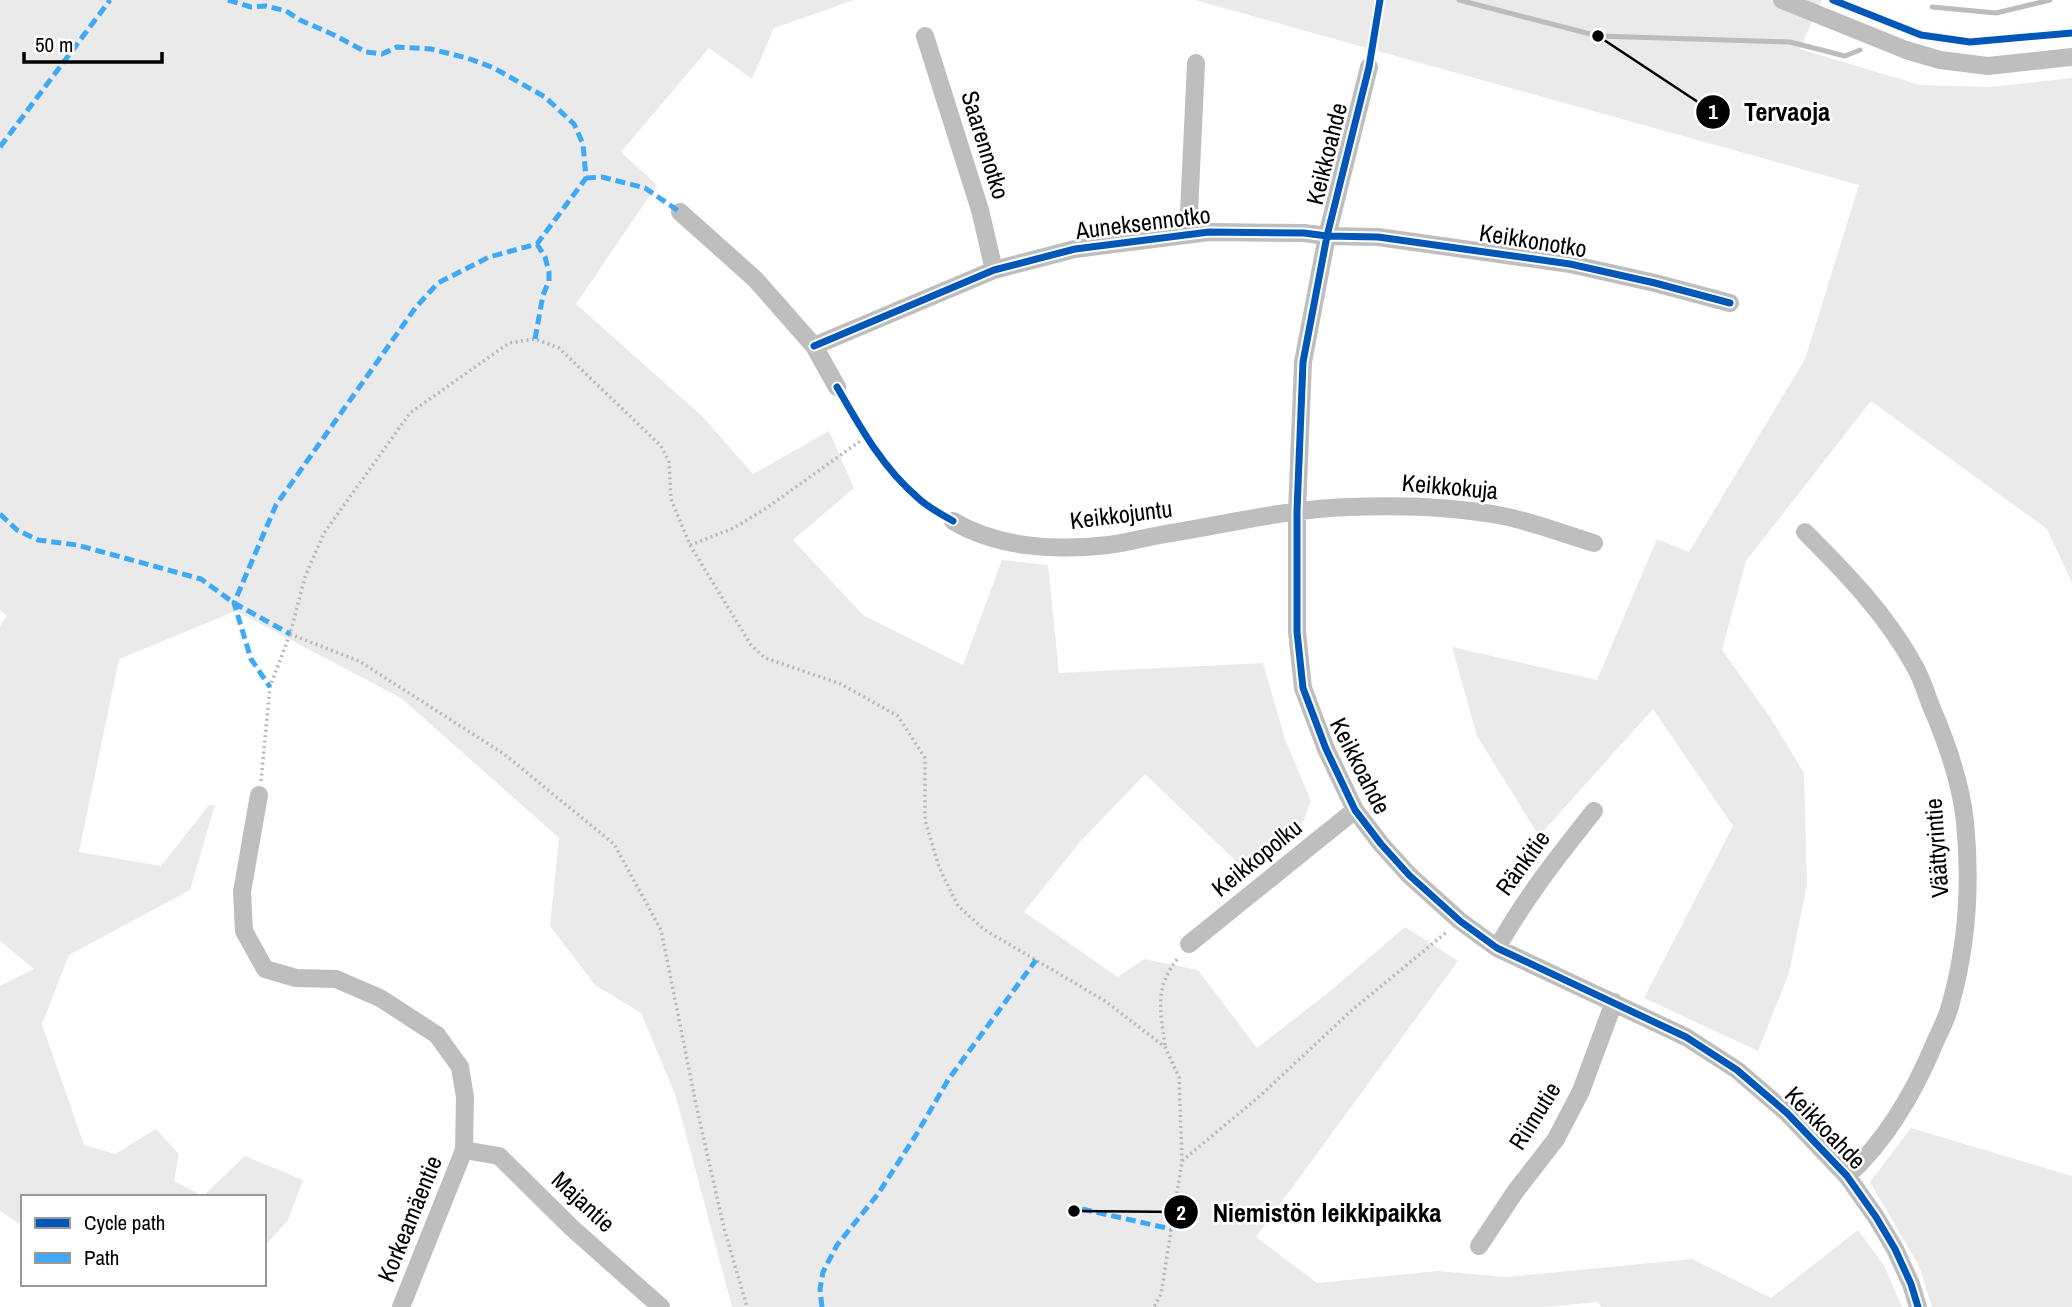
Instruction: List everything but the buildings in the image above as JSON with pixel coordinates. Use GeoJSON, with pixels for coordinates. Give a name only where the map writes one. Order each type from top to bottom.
{"type":"FeatureCollection","features":[{"type":"Feature","properties":{"kind":"street"},"geometry":{"type":"LineString","coordinates":[[1782,0],[1906,50],[1940,60],[1988,66],[2072,57]]}},
{"type":"Feature","properties":{"kind":"street","name":"Saarennotko"},"geometry":{"type":"LineString","coordinates":[[925,36],[980,210],[994,270]]}},
{"type":"Feature","properties":{"kind":"street"},"geometry":{"type":"LineString","coordinates":[[1188,234],[1196,63]]}},
{"type":"Feature","properties":{"kind":"street","name":"Keikkoahde"},"geometry":{"type":"LineString","coordinates":[[1369,67],[1327,236],[1303,362],[1297,511],[1297,632],[1303,688],[1326,749],[1355,810],[1381,844],[1409,875],[1460,920],[1497,948],[1686,1037],[1737,1070],[1787,1113],[1847,1176],[1877,1217],[1911,1284],[1918,1307]]}},
{"type":"Feature","properties":{"kind":"street"},"geometry":{"type":"LineString","coordinates":[[680,212],[755,279],[814,346],[838,387]]}},
{"type":"Feature","properties":{"kind":"street","name":"Auneksennotko"},"geometry":{"type":"LineString","coordinates":[[814,346],[994,270],[1075,250],[1188,234],[1304,233],[1327,236]]}},
{"type":"Feature","properties":{"kind":"street","name":"Keikkonotko"},"geometry":{"type":"LineString","coordinates":[[1327,236],[1378,237],[1570,264],[1730,303]]}},
{"type":"Feature","properties":{"kind":"street","name":"Keikkokuja"},"geometry":{"type":"LineString","coordinates":[[1297,511],[1348,506],[1428,506],[1504,516],[1594,543]]}},
{"type":"Feature","properties":{"kind":"street","name":"Keikkojuntu"},"geometry":{"type":"LineString","coordinates":[[953,521],[970,531],[997,540],[1067,547],[1109,545],[1297,511]]}},
{"type":"Feature","properties":{"kind":"street","name":"Väättyrintie"},"geometry":{"type":"LineString","coordinates":[[1805,532],[1842,568],[1882,616],[1916,668],[1950,751],[1965,820],[1967,893],[1962,946],[1950,1007],[1926,1066],[1895,1122],[1847,1176]]}},
{"type":"Feature","properties":{"kind":"street"},"geometry":{"type":"LineString","coordinates":[[260,795],[242,892],[244,931],[265,969],[296,978],[336,979],[380,998],[437,1035],[460,1067],[465,1097],[464,1150]]}},
{"type":"Feature","properties":{"kind":"street","name":"Keikkopolku"},"geometry":{"type":"LineString","coordinates":[[1189,944],[1355,810]]}},
{"type":"Feature","properties":{"kind":"street","name":"Ränkitie"},"geometry":{"type":"LineString","coordinates":[[1497,948],[1517,912],[1545,872],[1594,811]]}},
{"type":"Feature","properties":{"kind":"street","name":"Riimutie"},"geometry":{"type":"LineString","coordinates":[[1479,1246],[1514,1192],[1556,1139],[1581,1091],[1614,1002]]}},
{"type":"Feature","properties":{"kind":"street","name":"Korkeamäentie"},"geometry":{"type":"LineString","coordinates":[[401,1307],[464,1150]]}},
{"type":"Feature","properties":{"kind":"street","name":"Majantie"},"geometry":{"type":"LineString","coordinates":[[464,1150],[499,1156],[573,1229],[661,1307]]}},
{"type":"Feature","properties":{"kind":"path"},"geometry":{"type":"LineString","coordinates":[[260,795],[270,687],[290,634],[305,577],[324,533],[410,413],[509,343],[536,339],[559,348],[661,446],[668,462],[671,499],[690,545],[751,645],[765,658],[841,684],[898,716],[925,758],[925,820],[939,867],[958,906],[985,930],[1105,1000],[1165,1047]]}},
{"type":"Feature","properties":{"kind":"path"},"geometry":{"type":"LineString","coordinates":[[860,427],[874,448]]}},
{"type":"Feature","properties":{"kind":"path"},"geometry":{"type":"LineString","coordinates":[[690,545],[734,528],[765,509],[866,437]]}},
{"type":"Feature","properties":{"kind":"path"},"geometry":{"type":"LineString","coordinates":[[290,634],[359,661],[493,747],[614,844],[661,930],[724,1228],[747,1307]]}},
{"type":"Feature","properties":{"kind":"path"},"geometry":{"type":"LineString","coordinates":[[1182,1161],[1261,1095],[1352,1010],[1460,920]]}},
{"type":"Feature","properties":{"kind":"path"},"geometry":{"type":"LineString","coordinates":[[1154,1307],[1161,1294],[1182,1161],[1179,1077],[1165,1047],[1160,1003],[1167,972],[1189,944]]}},
{"type":"Feature","properties":{"kind":"shaded area"},"geometry":{"type":"Polygon","coordinates":[[[0,0],[854,0],[774,28],[752,79],[709,48],[621,152],[657,185],[576,304],[703,417],[753,474],[829,431],[854,488],[793,540],[863,615],[963,665],[1002,560],[1048,565],[1059,673],[1263,663],[1285,739],[1311,801],[1303,822],[1242,867],[1145,774],[1080,842],[1024,912],[1118,977],[1144,959],[1198,970],[1257,1048],[1329,992],[1405,927],[1458,961],[1256,1237],[1317,1283],[1438,1271],[1507,1277],[1692,1259],[1771,1298],[1858,1230],[1885,1267],[1902,1307],[1602,1307],[1597,1302],[1545,1307],[732,1307],[676,1097],[641,1013],[595,985],[550,926],[559,838],[401,698],[236,611],[119,659],[79,852],[161,866],[209,805],[215,805],[190,890],[69,955],[42,1024],[84,1145],[115,1154],[156,1129],[179,1154],[174,1181],[201,1195],[21,1195],[21,1225],[0,1211],[0,986],[34,969],[0,941],[0,626],[7,616],[0,610],[0,0]]]}},
{"type":"Feature","properties":{"kind":"shaded area"},"geometry":{"type":"Polygon","coordinates":[[[1195,0],[1822,0],[1800,49],[1920,85],[1990,87],[2072,78],[2072,583],[2047,529],[1871,401],[1746,561],[1722,650],[1770,717],[1804,773],[1807,884],[1789,973],[1758,1051],[1644,998],[1733,826],[1653,709],[1539,836],[1477,736],[1452,647],[1597,680],[1657,539],[1689,552],[1805,359],[1859,185],[1195,0]]]}},
{"type":"Feature","properties":{"kind":"shaded area"},"geometry":{"type":"Polygon","coordinates":[[[1911,1128],[2072,1176],[2072,1307],[1932,1307],[1919,1266],[1870,1182],[1911,1128]]]}},
{"type":"Feature","properties":{"kind":"shaded area"},"geometry":{"type":"Polygon","coordinates":[[[245,1156],[303,1180],[288,1220],[266,1245],[266,1195],[204,1195],[245,1156]]]}},
{"type":"Feature","properties":{"kind":"waterway"},"geometry":{"type":"LineString","coordinates":[[1459,0],[1598,36],[1790,42],[1845,56],[1860,50]]}},
{"type":"Feature","properties":{"kind":"waterway"},"geometry":{"type":"LineString","coordinates":[[1932,7],[1996,13],[2050,0]]}},
{"type":"Feature","properties":{"kind":"marked path"},"geometry":{"type":"LineString","coordinates":[[0,147],[110,0]]}},
{"type":"Feature","properties":{"kind":"marked path"},"geometry":{"type":"LineString","coordinates":[[228,0],[251,7],[266,6],[286,11],[366,52],[382,54],[397,47],[431,49],[494,68],[545,97],[574,124],[583,144],[586,178],[537,244],[489,257],[438,283],[416,307],[276,505],[234,603],[251,659],[270,687]]}},
{"type":"Feature","properties":{"kind":"marked path"},"geometry":{"type":"LineString","coordinates":[[586,178],[602,177],[645,188],[680,212]]}},
{"type":"Feature","properties":{"kind":"marked path"},"geometry":{"type":"LineString","coordinates":[[535,339],[543,295],[549,281],[545,257],[537,244]]}},
{"type":"Feature","properties":{"kind":"marked path"},"geometry":{"type":"LineString","coordinates":[[0,514],[17,530],[38,540],[77,545],[201,579],[234,603],[290,634]]}},
{"type":"Feature","properties":{"kind":"marked path"},"geometry":{"type":"LineString","coordinates":[[822,1307],[820,1289],[823,1272],[837,1245],[878,1194],[948,1080],[1036,960]]}},
{"type":"Feature","properties":{"kind":"marked path"},"geometry":{"type":"LineString","coordinates":[[1082,1209],[1171,1229]]}},
{"type":"Feature","properties":{"kind":"cycle path"},"geometry":{"type":"LineString","coordinates":[[1380,0],[1369,67],[1327,236],[1303,362],[1297,511],[1297,632],[1303,688],[1326,749],[1355,810],[1381,844],[1409,875],[1460,921],[1497,948],[1686,1037],[1737,1070],[1787,1113],[1847,1176],[1876,1217],[1895,1249],[1918,1307]]}},
{"type":"Feature","properties":{"kind":"cycle path"},"geometry":{"type":"LineString","coordinates":[[1833,0],[1921,35],[1970,42],[2072,33]]}},
{"type":"Feature","properties":{"kind":"cycle path"},"geometry":{"type":"LineString","coordinates":[[814,346],[994,270],[1075,249],[1209,232],[1378,237],[1570,264],[1730,303]]}},
{"type":"Feature","properties":{"kind":"cycle path"},"geometry":{"type":"LineString","coordinates":[[837,387],[872,446],[893,473],[921,501],[953,521]]}},
{"type":"Feature","properties":{"kind":"place","name":"Tervaoja"},"geometry":{"type":"Point","coordinates":[1598,36]}},
{"type":"Feature","properties":{"kind":"place","name":"Niemistön leikkipaikka"},"geometry":{"type":"Point","coordinates":[1074,1211]}}]}
